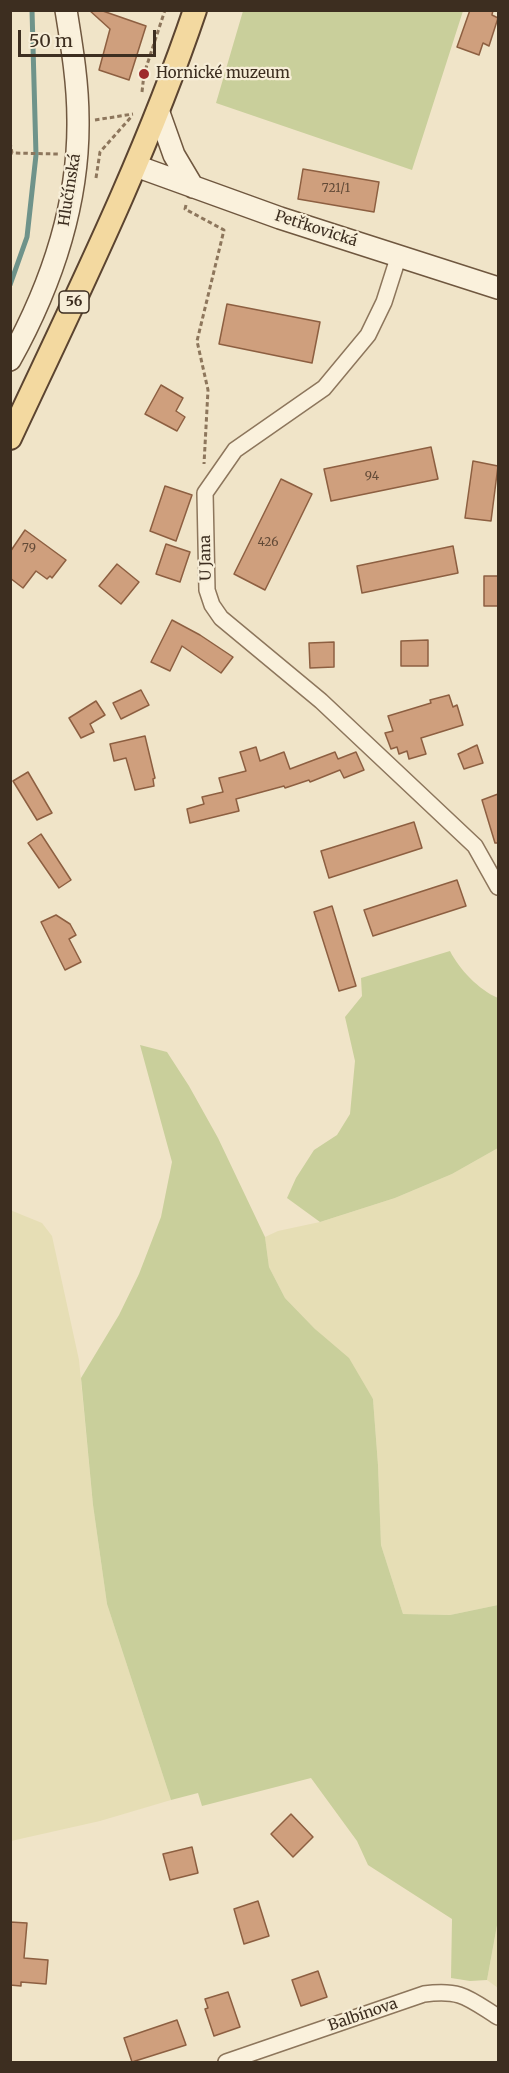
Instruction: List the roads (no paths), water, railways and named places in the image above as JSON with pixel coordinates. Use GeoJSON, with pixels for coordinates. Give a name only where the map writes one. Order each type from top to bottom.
{"type":"FeatureCollection","features":[{"type":"Feature","properties":{"kind":"main road","name":"56"},"geometry":{"type":"LineString","coordinates":[[10,438],[136,166],[147,110],[195,10]]}},
{"type":"Feature","properties":{"kind":"street","name":"Hlučínská"},"geometry":{"type":"LineString","coordinates":[[10,360],[43,296],[63,235],[72,193],[78,120],[66,10]]}},
{"type":"Feature","properties":{"kind":"street"},"geometry":{"type":"LineString","coordinates":[[147,110],[194,188]]}},
{"type":"Feature","properties":{"kind":"street","name":"Petřkovická"},"geometry":{"type":"LineString","coordinates":[[136,166],[280,218],[498,288]]}},
{"type":"Feature","properties":{"kind":"street","name":"U Jana"},"geometry":{"type":"LineString","coordinates":[[399,255],[384,302],[368,335],[324,388],[235,450],[205,493],[207,590],[212,605],[221,618],[321,701],[475,846],[498,886]]}},
{"type":"Feature","properties":{"kind":"street","name":"Balbínova"},"geometry":{"type":"LineString","coordinates":[[226,2062],[424,1995],[445,1991],[464,1995],[498,2017]]}},
{"type":"Feature","properties":{"kind":"waterway"},"geometry":{"type":"LineString","coordinates":[[10,285],[27,237],[36,155],[32,10]]}},
{"type":"Feature","properties":{"kind":"place","name":"Hornické muzeum"},"geometry":{"type":"Point","coordinates":[144,74]}}]}
